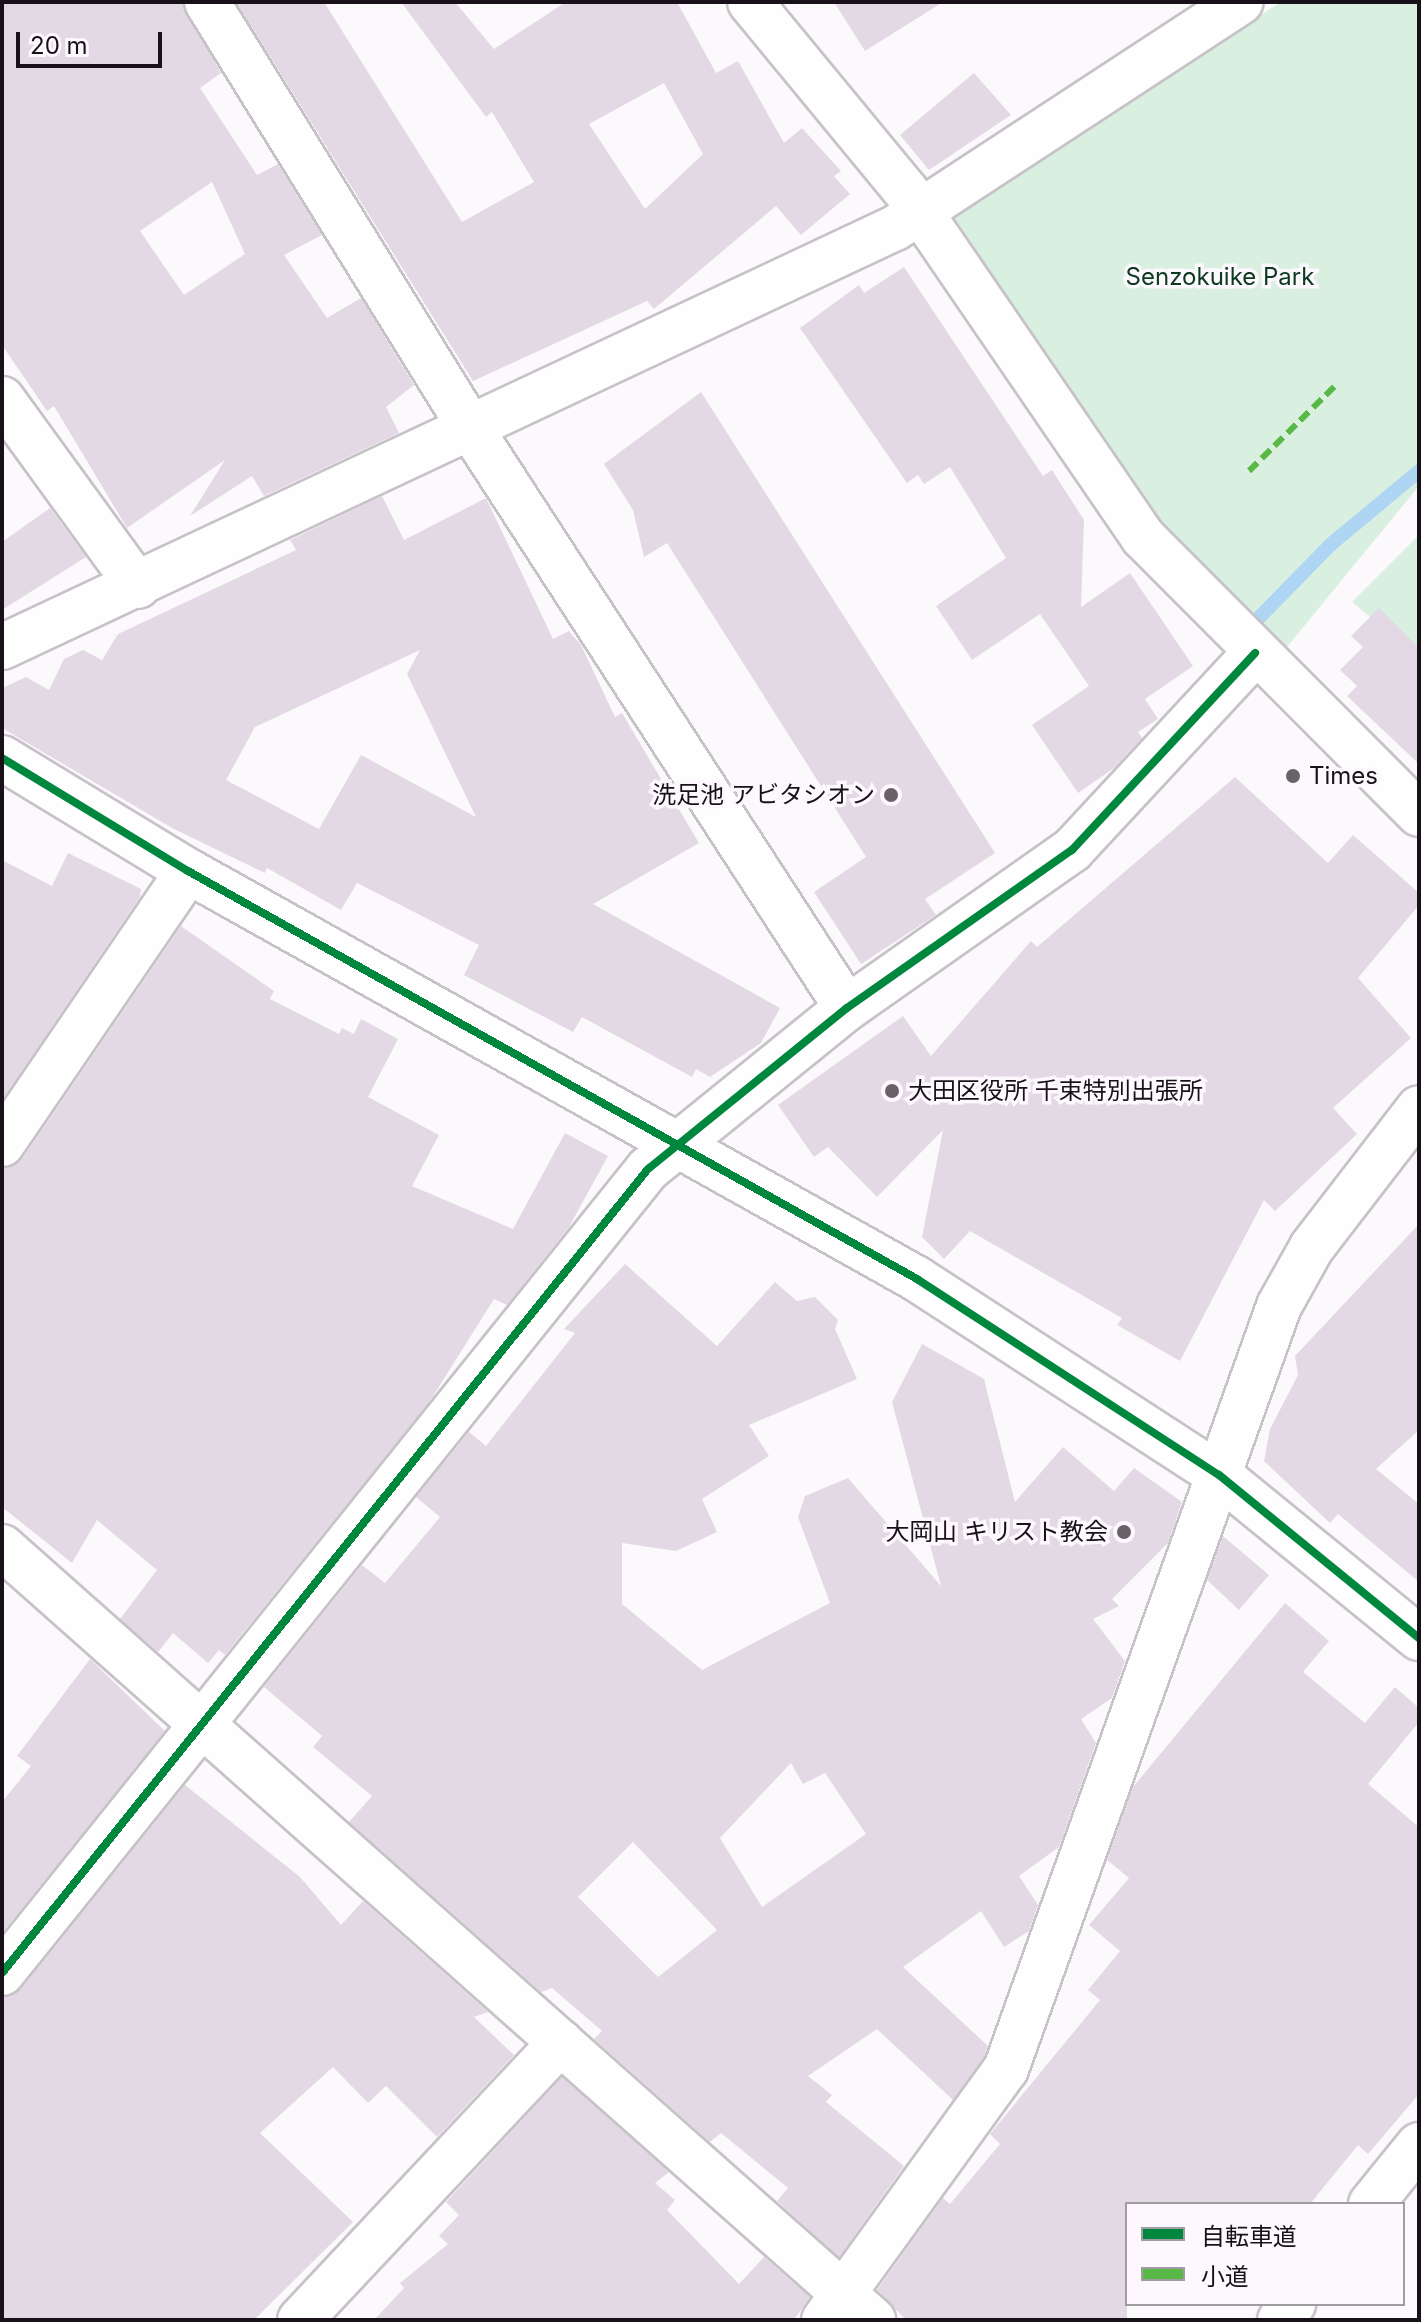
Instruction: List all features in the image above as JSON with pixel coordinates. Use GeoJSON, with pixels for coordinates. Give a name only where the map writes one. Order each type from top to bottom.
{"type":"FeatureCollection","features":[{"type":"Feature","properties":{"kind":"street"},"geometry":{"type":"LineString","coordinates":[[207,2],[471,429],[847,1008]]}},
{"type":"Feature","properties":{"kind":"street"},"geometry":{"type":"LineString","coordinates":[[750,2],[920,211],[1143,537],[1255,653],[1419,814]]}},
{"type":"Feature","properties":{"kind":"street"},"geometry":{"type":"LineString","coordinates":[[2,647],[471,429],[920,211],[1241,2]]}},
{"type":"Feature","properties":{"kind":"street"},"geometry":{"type":"LineString","coordinates":[[2,399],[138,586]]}},
{"type":"Feature","properties":{"kind":"street"},"geometry":{"type":"LineString","coordinates":[[2,1973],[628,1192],[678,1144],[847,1008],[1072,850],[1255,653]]}},
{"type":"Feature","properties":{"kind":"street"},"geometry":{"type":"LineString","coordinates":[[2,758],[188,871],[917,1279],[1219,1475],[1419,1638]]}},
{"type":"Feature","properties":{"kind":"street"},"geometry":{"type":"LineString","coordinates":[[2,1144],[188,871]]}},
{"type":"Feature","properties":{"kind":"street"},"geometry":{"type":"LineString","coordinates":[[2,1547],[201,1727],[561,2042],[846,2311],[1006,2069],[1285,1294],[1312,1247],[1419,1108]]}},
{"type":"Feature","properties":{"kind":"street"},"geometry":{"type":"LineString","coordinates":[[300,2320],[561,2042]]}},
{"type":"Feature","properties":{"kind":"street"},"geometry":{"type":"LineString","coordinates":[[1373,2202],[1419,2145]]}},
{"type":"Feature","properties":{"kind":"green space","name":"Senzokuike Park"},"geometry":{"type":"Polygon","coordinates":[[[1281,2],[1419,2],[1419,486],[1277,659],[1148,531],[944,214],[1281,2]]]}},
{"type":"Feature","properties":{"kind":"green space"},"geometry":{"type":"Polygon","coordinates":[[[1419,535],[1419,657],[1352,602],[1419,535]]]}},
{"type":"Feature","properties":{"kind":"building"},"geometry":{"type":"Polygon","coordinates":[[[2,2],[182,2],[221,73],[200,88],[257,175],[278,164],[322,235],[284,255],[327,318],[361,298],[414,385],[386,407],[399,433],[264,496],[252,476],[190,516],[225,460],[127,528],[54,406],[47,411],[2,345],[2,2]],[[212,182],[140,231],[184,295],[245,254],[212,182]]]}},
{"type":"Feature","properties":{"kind":"building"},"geometry":{"type":"Polygon","coordinates":[[[236,2],[324,2],[462,222],[534,182],[492,112],[486,117],[401,2],[455,2],[494,49],[566,2],[677,2],[716,73],[738,61],[784,143],[802,128],[841,171],[834,176],[850,194],[801,235],[776,206],[654,309],[647,301],[473,381],[236,2]],[[664,83],[589,124],[645,209],[703,154],[664,83]]]}},
{"type":"Feature","properties":{"kind":"building"},"geometry":{"type":"Polygon","coordinates":[[[834,2],[943,2],[865,51],[834,2]]]}},
{"type":"Feature","properties":{"kind":"building"},"geometry":{"type":"Polygon","coordinates":[[[974,73],[1011,115],[929,170],[900,135],[974,73]]]}},
{"type":"Feature","properties":{"kind":"building"},"geometry":{"type":"Polygon","coordinates":[[[904,267],[1043,476],[1052,470],[1084,520],[1081,607],[1130,573],[1193,666],[1145,699],[1158,719],[1138,732],[1142,738],[1114,768],[1078,793],[1032,725],[1089,686],[1040,614],[972,660],[936,606],[1006,558],[950,467],[924,484],[918,475],[907,483],[800,328],[859,285],[864,293],[904,267]]]}},
{"type":"Feature","properties":{"kind":"building"},"geometry":{"type":"Polygon","coordinates":[[[701,392],[995,853],[925,899],[936,915],[861,964],[814,892],[866,857],[667,543],[644,557],[633,510],[604,464],[701,392]]]}},
{"type":"Feature","properties":{"kind":"building"},"geometry":{"type":"Polygon","coordinates":[[[382,496],[404,540],[486,498],[553,639],[569,631],[581,645],[615,717],[622,713],[699,843],[593,904],[780,1008],[761,1043],[710,1077],[696,1069],[692,1077],[582,1017],[573,1032],[464,975],[479,945],[357,883],[341,910],[267,868],[265,873],[172,828],[2,728],[2,688],[26,677],[49,690],[64,659],[83,650],[102,660],[118,634],[296,550],[290,540],[382,496]],[[420,650],[255,727],[226,780],[319,829],[361,755],[476,817],[407,674],[420,650]]]}},
{"type":"Feature","properties":{"kind":"building"},"geometry":{"type":"Polygon","coordinates":[[[50,508],[86,557],[2,610],[2,542],[50,508]]]}},
{"type":"Feature","properties":{"kind":"building"},"geometry":{"type":"Polygon","coordinates":[[[1379,608],[1419,648],[1419,764],[1347,696],[1357,686],[1340,670],[1363,647],[1351,636],[1379,608]]]}},
{"type":"Feature","properties":{"kind":"building"},"geometry":{"type":"Polygon","coordinates":[[[1235,777],[1328,863],[1353,835],[1419,893],[1419,905],[1358,978],[1411,1038],[1333,1108],[1357,1134],[1275,1211],[1264,1200],[1180,1361],[1117,1325],[1122,1318],[970,1231],[944,1259],[922,1237],[943,1130],[877,1197],[828,1147],[814,1157],[778,1105],[903,1016],[931,1056],[1031,941],[1037,947],[1235,777]]]}},
{"type":"Feature","properties":{"kind":"building"},"geometry":{"type":"Polygon","coordinates":[[[68,853],[141,889],[140,897],[2,1100],[2,860],[52,886],[68,853]]]}},
{"type":"Feature","properties":{"kind":"building"},"geometry":{"type":"Polygon","coordinates":[[[181,926],[274,991],[270,999],[339,1034],[342,1028],[354,1034],[361,1019],[398,1039],[368,1097],[439,1135],[412,1186],[513,1229],[565,1133],[608,1156],[569,1227],[507,1305],[494,1299],[430,1401],[225,1655],[219,1650],[208,1663],[173,1633],[158,1652],[120,1619],[157,1570],[97,1520],[72,1563],[2,1507],[2,1169],[23,1158],[181,926]]]}},
{"type":"Feature","properties":{"kind":"building"},"geometry":{"type":"Polygon","coordinates":[[[1419,1224],[1419,1430],[1376,1469],[1419,1504],[1419,1582],[1338,1514],[1330,1523],[1264,1461],[1270,1429],[1298,1375],[1295,1356],[1419,1224]]]}},
{"type":"Feature","properties":{"kind":"building"},"geometry":{"type":"Polygon","coordinates":[[[625,1264],[717,1346],[775,1282],[797,1301],[815,1297],[838,1320],[835,1329],[857,1379],[749,1425],[769,1456],[702,1499],[717,1532],[676,1551],[622,1543],[622,1604],[702,1670],[830,1603],[798,1517],[805,1496],[848,1478],[941,1586],[892,1402],[922,1344],[984,1379],[1015,1502],[1063,1447],[1114,1491],[1134,1468],[1182,1502],[1168,1543],[1112,1599],[1119,1606],[1093,1619],[1125,1661],[1112,1698],[1081,1719],[1096,1743],[1059,1847],[1019,1876],[1038,1905],[1029,1931],[1004,1947],[981,1911],[903,1967],[988,2046],[984,2057],[953,2100],[877,2029],[808,2076],[832,2095],[826,2102],[904,2166],[839,2257],[777,2201],[788,2188],[721,2133],[710,2142],[594,2039],[602,2031],[552,1988],[541,1992],[349,1822],[372,1796],[313,1747],[322,1736],[264,1687],[362,1565],[385,1583],[440,1517],[416,1497],[469,1432],[486,1446],[575,1333],[564,1329],[625,1264]],[[791,1763],[720,1838],[762,1907],[866,1834],[825,1773],[803,1784],[791,1763]],[[633,1842],[578,1897],[658,1977],[717,1930],[633,1842]]]}},
{"type":"Feature","properties":{"kind":"building"},"geometry":{"type":"Polygon","coordinates":[[[1223,1536],[1269,1575],[1239,1610],[1207,1580],[1223,1536]]]}},
{"type":"Feature","properties":{"kind":"building"},"geometry":{"type":"Polygon","coordinates":[[[1285,1603],[1329,1641],[1303,1672],[1365,1723],[1395,1687],[1419,1708],[1419,1722],[1368,1784],[1419,1827],[1419,2094],[1368,2154],[1358,2145],[1312,2202],[1125,2202],[1127,2320],[906,2320],[877,2290],[943,2198],[950,2204],[1000,2144],[990,2134],[1100,2000],[1088,1990],[1120,1951],[1089,1925],[1129,1878],[1107,1860],[1133,1787],[1285,1603]]]}},
{"type":"Feature","properties":{"kind":"building"},"geometry":{"type":"Polygon","coordinates":[[[90,1659],[165,1731],[2,1933],[2,1802],[31,1766],[17,1756],[90,1659]]]}},
{"type":"Feature","properties":{"kind":"building"},"geometry":{"type":"Polygon","coordinates":[[[185,1785],[300,1877],[341,1925],[363,1901],[488,2012],[474,2017],[514,2055],[437,2137],[386,2086],[368,2103],[333,2067],[260,2133],[353,2222],[254,2320],[2,2320],[2,1997],[21,1989],[185,1785]]]}},
{"type":"Feature","properties":{"kind":"building"},"geometry":{"type":"Polygon","coordinates":[[[562,2077],[669,2172],[655,2183],[675,2200],[667,2210],[739,2284],[764,2257],[810,2297],[794,2320],[374,2320],[404,2288],[400,2283],[448,2244],[439,2236],[459,2215],[446,2202],[562,2077]]]}},
{"type":"Feature","properties":{"kind":"waterway"},"geometry":{"type":"LineString","coordinates":[[1253,624],[1330,545],[1419,471]]}},
{"type":"Feature","properties":{"kind":"marked path"},"geometry":{"type":"LineString","coordinates":[[1249,471],[1334,387]]}},
{"type":"Feature","properties":{"kind":"cycle path"},"geometry":{"type":"LineString","coordinates":[[2,1973],[648,1169],[847,1008],[1072,850],[1255,653]]}},
{"type":"Feature","properties":{"kind":"cycle path"},"geometry":{"type":"LineString","coordinates":[[2,758],[188,871],[917,1279],[1219,1475],[1419,1638]]}},
{"type":"Feature","properties":{"kind":"place","name":"Times"},"geometry":{"type":"Point","coordinates":[1293,776]}},
{"type":"Feature","properties":{"kind":"place","name":"洗足池 アビタシオン"},"geometry":{"type":"Point","coordinates":[891,795]}},
{"type":"Feature","properties":{"kind":"place","name":"大田区役所 千束特別出張所"},"geometry":{"type":"Point","coordinates":[892,1091]}},
{"type":"Feature","properties":{"kind":"place","name":"大岡山 キリスト教会"},"geometry":{"type":"Point","coordinates":[1124,1532]}}]}
